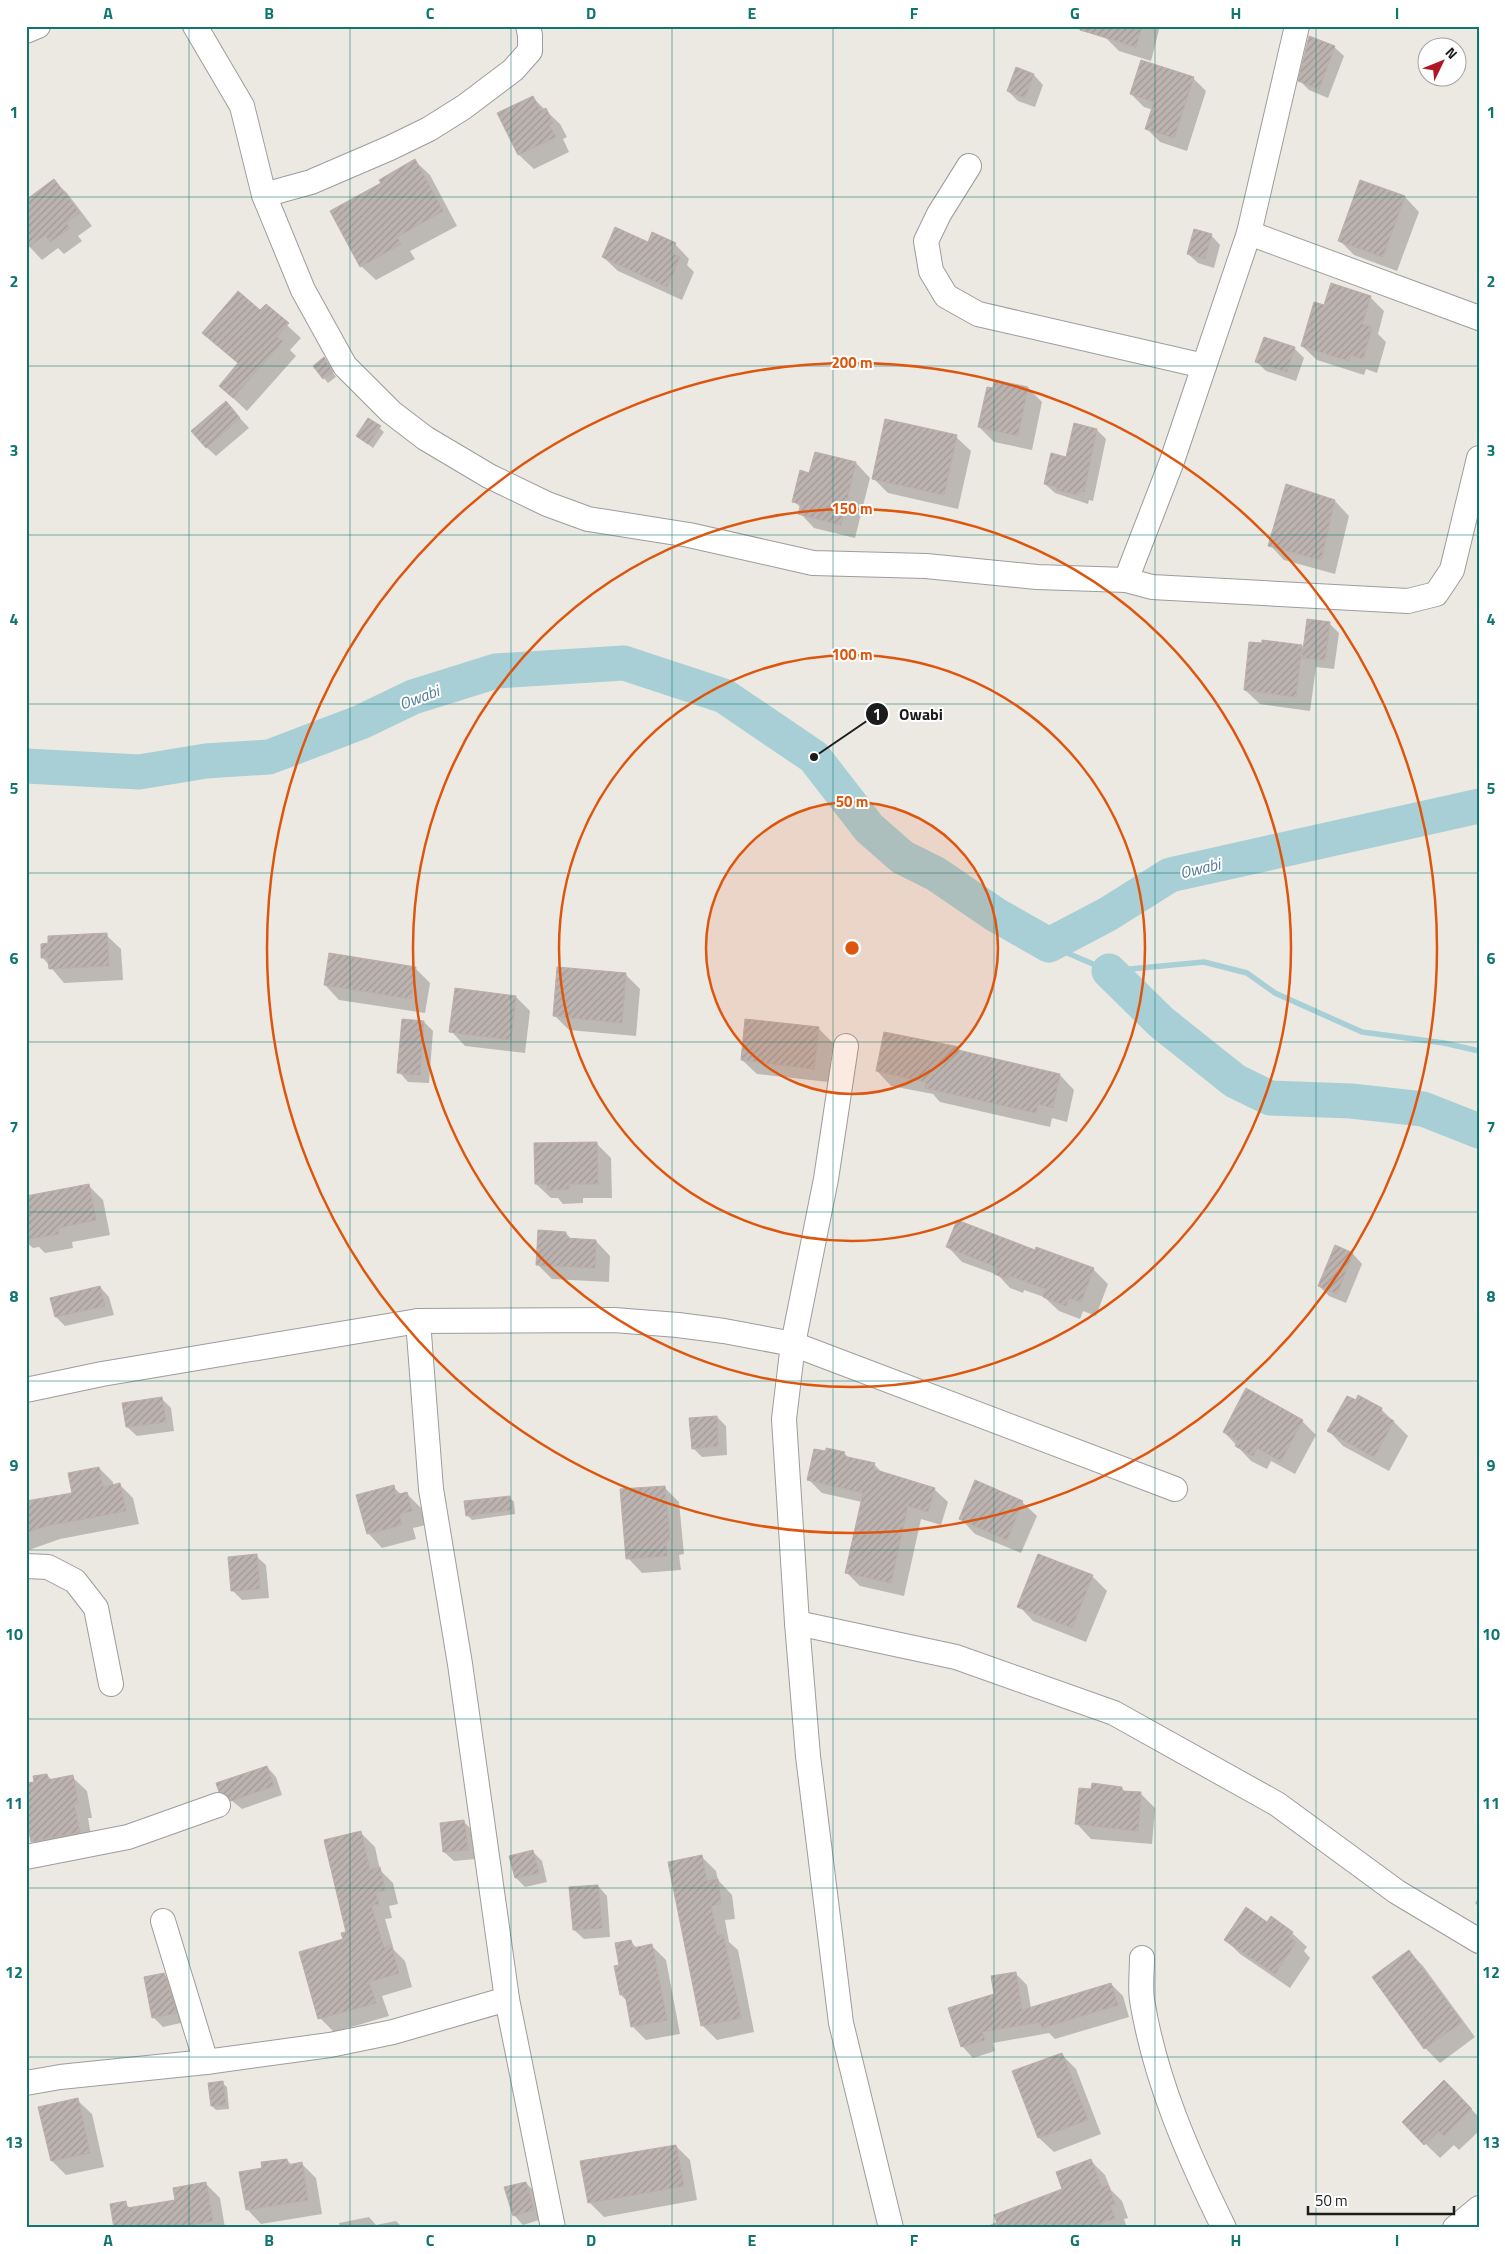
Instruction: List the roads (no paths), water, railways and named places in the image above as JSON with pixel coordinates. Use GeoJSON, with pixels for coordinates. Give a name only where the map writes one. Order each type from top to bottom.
{"type":"FeatureCollection","features":[{"type":"Feature","properties":{"kind":"street"},"geometry":{"type":"LineString","coordinates":[[26,31],[38,26]]}},
{"type":"Feature","properties":{"kind":"street"},"geometry":{"type":"LineString","coordinates":[[195,26],[242,106],[264,194],[303,290],[345,366],[391,412],[425,438],[489,476],[547,504],[588,519],[689,535],[813,563],[926,566],[1037,577],[1126,580],[1152,587],[1408,601],[1436,594],[1452,570],[1479,458]]}},
{"type":"Feature","properties":{"kind":"street"},"geometry":{"type":"LineString","coordinates":[[264,194],[311,182],[381,152],[429,129],[464,107],[512,70],[530,51],[528,26]]}},
{"type":"Feature","properties":{"kind":"street"},"geometry":{"type":"LineString","coordinates":[[1126,580],[1172,460],[1248,233],[1296,26]]}},
{"type":"Feature","properties":{"kind":"street"},"geometry":{"type":"LineString","coordinates":[[969,166],[939,214],[926,241],[931,271],[946,296],[978,314],[1204,366]]}},
{"type":"Feature","properties":{"kind":"street"},"geometry":{"type":"LineString","coordinates":[[1248,233],[1479,318]]}},
{"type":"Feature","properties":{"kind":"street"},"geometry":{"type":"LineString","coordinates":[[846,1046],[826,1179],[793,1344],[784,1419],[808,1756],[841,2023],[891,2228]]}},
{"type":"Feature","properties":{"kind":"street"},"geometry":{"type":"LineString","coordinates":[[26,1390],[102,1374],[418,1321],[614,1320],[724,1331],[793,1344],[1175,1489]]}},
{"type":"Feature","properties":{"kind":"street"},"geometry":{"type":"LineString","coordinates":[[418,1321],[431,1489],[460,1664],[507,1999],[553,2228]]}},
{"type":"Feature","properties":{"kind":"street"},"geometry":{"type":"LineString","coordinates":[[26,1566],[48,1567],[75,1581],[96,1608],[111,1684]]}},
{"type":"Feature","properties":{"kind":"street"},"geometry":{"type":"LineString","coordinates":[[797,1622],[956,1657],[1114,1713],[1277,1804],[1397,1892],[1479,1941]]}},
{"type":"Feature","properties":{"kind":"street"},"geometry":{"type":"LineString","coordinates":[[26,1857],[128,1837],[218,1804]]}},
{"type":"Feature","properties":{"kind":"street"},"geometry":{"type":"LineString","coordinates":[[163,1922],[206,2062]]}},
{"type":"Feature","properties":{"kind":"street"},"geometry":{"type":"LineString","coordinates":[[1142,1958],[1142,1998],[1155,2059],[1178,2130],[1224,2228]]}},
{"type":"Feature","properties":{"kind":"street"},"geometry":{"type":"LineString","coordinates":[[26,2083],[60,2077],[206,2062],[330,2045],[393,2032],[507,1999]]}},
{"type":"Feature","properties":{"kind":"street"},"geometry":{"type":"LineString","coordinates":[[1455,2228],[1479,2208]]}},
{"type":"Feature","properties":{"kind":"waterway","name":"Owabi"},"geometry":{"type":"LineString","coordinates":[[26,766],[139,772],[206,761],[269,757],[361,722],[413,697],[496,671],[624,663],[724,696],[814,757],[869,828],[902,857],[936,874],[996,915],[1049,945],[1108,914],[1170,875],[1479,806]]}},
{"type":"Feature","properties":{"kind":"waterway"},"geometry":{"type":"LineString","coordinates":[[1049,945],[1109,971],[1204,962],[1247,973],[1275,993],[1362,1032],[1444,1043],[1479,1051]]}},
{"type":"Feature","properties":{"kind":"waterway"},"geometry":{"type":"LineString","coordinates":[[1109,971],[1161,1022],[1235,1081],[1270,1098],[1351,1101],[1423,1109],[1479,1131]]}},
{"type":"Feature","properties":{"kind":"place","name":"Owabi"},"geometry":{"type":"Point","coordinates":[814,757]}}]}
